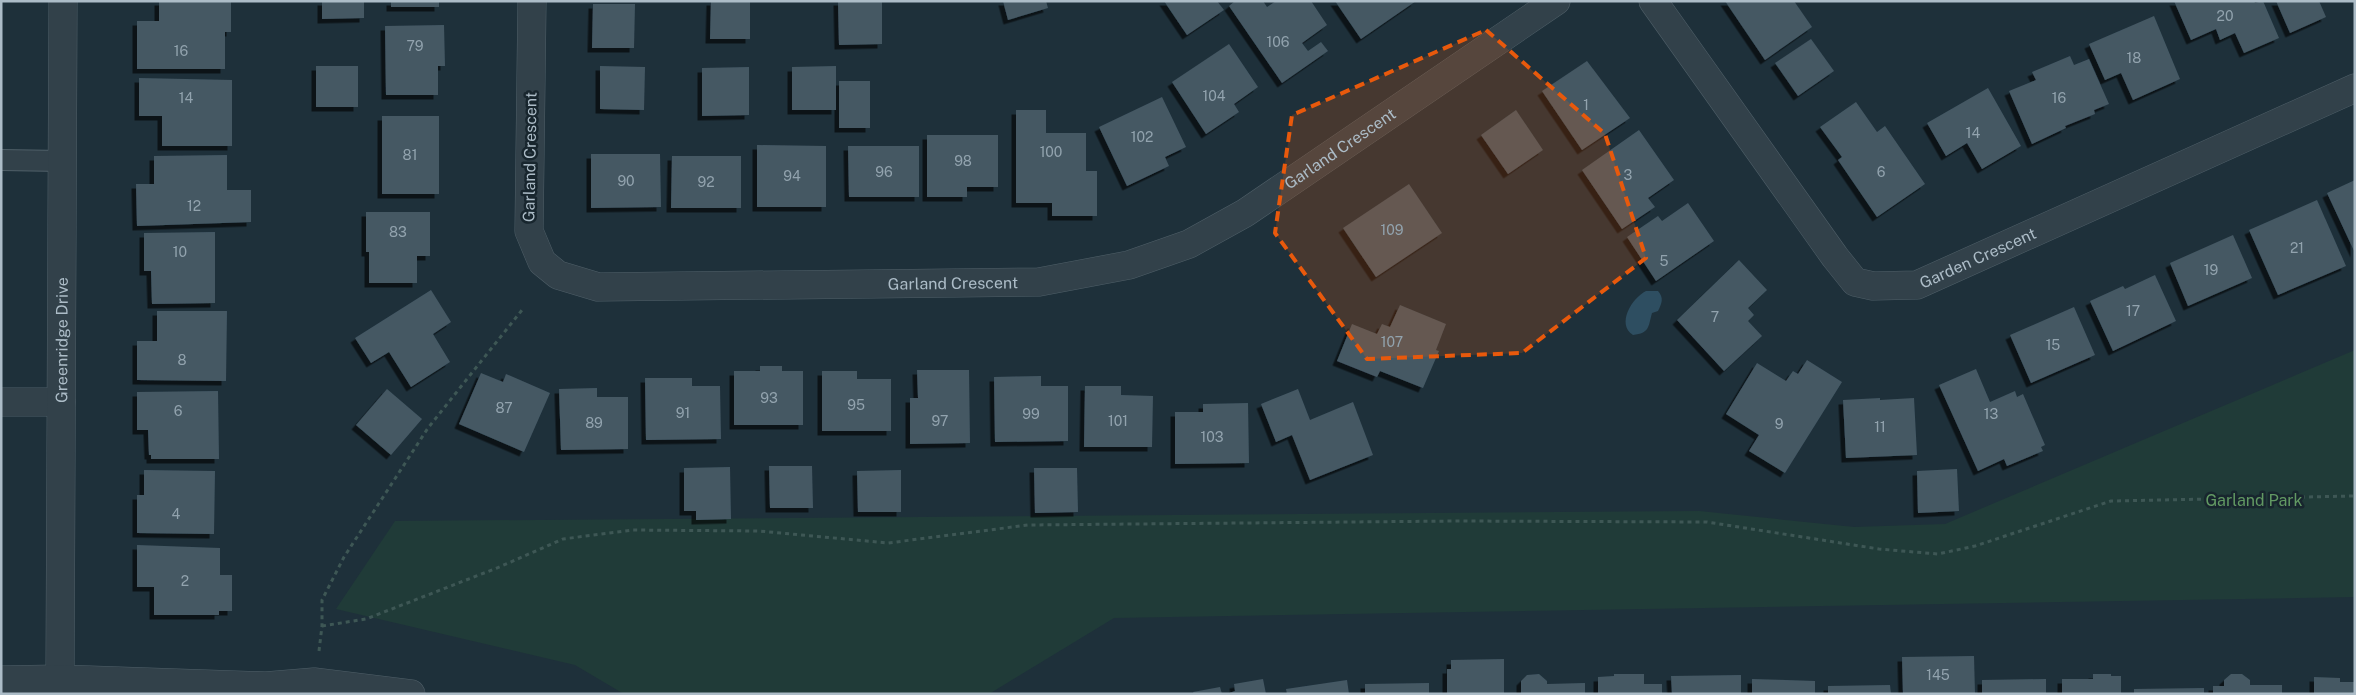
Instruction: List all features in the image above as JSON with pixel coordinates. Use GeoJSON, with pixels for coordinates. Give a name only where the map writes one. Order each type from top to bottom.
{"type":"FeatureCollection","features":[{"type":"Feature","properties":{"kind":"street","name":"Greenridge Drive"},"geometry":{"type":"LineString","coordinates":[[60,679],[63,1]]}},
{"type":"Feature","properties":{"kind":"street","name":"Garland Crescent"},"geometry":{"type":"LineString","coordinates":[[532,1],[529,231],[542,262],[558,275],[598,287],[1039,282],[1129,265],[1189,244],[1245,213],[1556,1]]}},
{"type":"Feature","properties":{"kind":"street","name":"Garden Crescent"},"geometry":{"type":"LineString","coordinates":[[1653,1],[1835,257],[1855,282],[1873,286],[1917,285],[2355,88]]}},
{"type":"Feature","properties":{"kind":"street"},"geometry":{"type":"LineString","coordinates":[[1,402],[61,402]]}},
{"type":"Feature","properties":{"kind":"street"},"geometry":{"type":"LineString","coordinates":[[1,680],[60,679],[266,686],[314,682],[411,694]]}},
{"type":"Feature","properties":{"kind":"lane"},"geometry":{"type":"LineString","coordinates":[[1,160],[62,161]]}},
{"type":"Feature","properties":{"kind":"path"},"geometry":{"type":"LineString","coordinates":[[522,310],[428,428],[374,509],[344,557],[322,600],[322,626],[366,619],[497,568],[563,539],[634,530],[759,531],[888,543],[1028,525],[1457,521],[1706,522],[1879,549],[1938,554],[1975,546],[2112,501],[2355,496]]}},
{"type":"Feature","properties":{"kind":"highlighted area"},"geometry":{"type":"Polygon","coordinates":[[[1486,30],[1605,134],[1646,258],[1522,353],[1367,359],[1275,233],[1292,115],[1486,30]]]}},
{"type":"Feature","properties":{"kind":"green space","name":"Garland Park"},"geometry":{"type":"Polygon","coordinates":[[[2355,350],[2355,597],[1114,618],[989,694],[624,694],[575,665],[336,609],[395,521],[1699,511],[1854,527],[1945,524],[2355,350]]]}},
{"type":"Feature","properties":{"kind":"water"},"geometry":{"type":"Polygon","coordinates":[[[1646,291],[1658,291],[1662,298],[1661,303],[1658,311],[1652,313],[1649,326],[1645,331],[1633,335],[1628,330],[1626,318],[1631,305],[1646,291]]]}},
{"type":"Feature","properties":{"kind":"building"},"geometry":{"type":"Polygon","coordinates":[[[159,1],[231,1],[231,32],[225,32],[225,69],[137,69],[137,21],[159,21],[159,1]]]}},
{"type":"Feature","properties":{"kind":"building"},"geometry":{"type":"Polygon","coordinates":[[[322,1],[364,1],[364,18],[322,19],[322,1]]]}},
{"type":"Feature","properties":{"kind":"building"},"geometry":{"type":"Polygon","coordinates":[[[391,1],[439,1],[439,7],[391,7],[391,1]]]}},
{"type":"Feature","properties":{"kind":"building"},"geometry":{"type":"Polygon","coordinates":[[[711,1],[750,1],[750,39],[710,39],[711,1]]]}},
{"type":"Feature","properties":{"kind":"building"},"geometry":{"type":"Polygon","coordinates":[[[838,1],[882,1],[882,44],[839,45],[838,1]]]}},
{"type":"Feature","properties":{"kind":"building"},"geometry":{"type":"Polygon","coordinates":[[[1003,1],[1046,1],[1048,8],[1008,20],[1003,1]]]}},
{"type":"Feature","properties":{"kind":"building"},"geometry":{"type":"Polygon","coordinates":[[[1164,1],[1217,1],[1224,10],[1187,35],[1164,1]]]}},
{"type":"Feature","properties":{"kind":"building"},"geometry":{"type":"Polygon","coordinates":[[[1235,1],[1263,1],[1267,7],[1276,1],[1311,1],[1327,25],[1302,43],[1308,51],[1321,42],[1328,51],[1282,83],[1229,6],[1235,1]]]}},
{"type":"Feature","properties":{"kind":"building"},"geometry":{"type":"Polygon","coordinates":[[[1335,1],[1416,1],[1361,39],[1335,1]]]}},
{"type":"Feature","properties":{"kind":"building"},"geometry":{"type":"Polygon","coordinates":[[[1725,1],[1794,1],[1812,27],[1765,60],[1725,1]]]}},
{"type":"Feature","properties":{"kind":"building"},"geometry":{"type":"Polygon","coordinates":[[[2174,1],[2254,1],[2255,3],[2263,1],[2279,38],[2244,53],[2235,33],[2220,40],[2216,29],[2191,40],[2174,1]]]}},
{"type":"Feature","properties":{"kind":"building"},"geometry":{"type":"Polygon","coordinates":[[[2276,1],[2319,1],[2326,17],[2290,33],[2276,1]]]}},
{"type":"Feature","properties":{"kind":"building"},"geometry":{"type":"Polygon","coordinates":[[[593,4],[635,4],[634,48],[592,48],[593,4]]]}},
{"type":"Feature","properties":{"kind":"building"},"geometry":{"type":"Polygon","coordinates":[[[2154,16],[2180,79],[2133,100],[2121,73],[2105,80],[2089,44],[2154,16]]]}},
{"type":"Feature","properties":{"kind":"building"},"geometry":{"type":"Polygon","coordinates":[[[444,25],[445,66],[438,66],[438,95],[386,95],[385,26],[444,25]]]}},
{"type":"Feature","properties":{"kind":"building"},"geometry":{"type":"Polygon","coordinates":[[[1811,39],[1834,71],[1798,96],[1775,63],[1811,39]]]}},
{"type":"Feature","properties":{"kind":"building"},"geometry":{"type":"Polygon","coordinates":[[[1229,44],[1258,87],[1234,104],[1239,112],[1206,134],[1172,82],[1229,44]]]}},
{"type":"Feature","properties":{"kind":"building"},"geometry":{"type":"Polygon","coordinates":[[[2070,56],[2074,65],[2089,59],[2109,104],[2094,110],[2095,114],[2065,126],[2066,128],[2032,144],[2009,91],[2036,80],[2032,72],[2070,56]]]}},
{"type":"Feature","properties":{"kind":"building"},"geometry":{"type":"Polygon","coordinates":[[[1587,61],[1630,118],[1582,150],[1542,91],[1587,61]]]}},
{"type":"Feature","properties":{"kind":"building"},"geometry":{"type":"Polygon","coordinates":[[[316,66],[358,66],[358,107],[316,107],[316,66]]]}},
{"type":"Feature","properties":{"kind":"building"},"geometry":{"type":"Polygon","coordinates":[[[600,66],[645,67],[644,110],[600,109],[600,66]]]}},
{"type":"Feature","properties":{"kind":"building"},"geometry":{"type":"Polygon","coordinates":[[[836,66],[836,110],[792,110],[792,67],[836,66]]]}},
{"type":"Feature","properties":{"kind":"building"},"geometry":{"type":"Polygon","coordinates":[[[749,67],[749,115],[702,116],[702,68],[749,67]]]}},
{"type":"Feature","properties":{"kind":"building"},"geometry":{"type":"Polygon","coordinates":[[[139,78],[232,80],[232,146],[162,146],[162,116],[139,116],[139,78]]]}},
{"type":"Feature","properties":{"kind":"building"},"geometry":{"type":"Polygon","coordinates":[[[839,81],[870,81],[870,128],[839,128],[839,81]]]}},
{"type":"Feature","properties":{"kind":"building"},"geometry":{"type":"Polygon","coordinates":[[[1988,88],[2021,146],[1982,169],[1967,143],[1946,156],[1927,123],[1988,88]]]}},
{"type":"Feature","properties":{"kind":"building"},"geometry":{"type":"Polygon","coordinates":[[[1162,97],[1186,147],[1165,157],[1169,166],[1127,186],[1099,127],[1162,97]]]}},
{"type":"Feature","properties":{"kind":"building"},"geometry":{"type":"Polygon","coordinates":[[[1856,102],[1877,132],[1885,126],[1925,184],[1877,217],[1838,160],[1842,157],[1820,127],[1856,102]]]}},
{"type":"Feature","properties":{"kind":"building"},"geometry":{"type":"Polygon","coordinates":[[[1016,110],[1046,110],[1046,133],[1086,133],[1086,171],[1097,171],[1097,216],[1052,216],[1052,203],[1016,203],[1016,110]]]}},
{"type":"Feature","properties":{"kind":"building"},"geometry":{"type":"Polygon","coordinates":[[[1516,110],[1543,150],[1508,174],[1481,135],[1516,110]]]}},
{"type":"Feature","properties":{"kind":"building"},"geometry":{"type":"Polygon","coordinates":[[[382,116],[439,116],[439,194],[382,194],[382,116]]]}},
{"type":"Feature","properties":{"kind":"building"},"geometry":{"type":"Polygon","coordinates":[[[1639,130],[1674,180],[1648,198],[1655,207],[1622,229],[1582,170],[1639,130]]]}},
{"type":"Feature","properties":{"kind":"building"},"geometry":{"type":"Polygon","coordinates":[[[927,135],[998,135],[998,187],[967,187],[967,197],[927,197],[927,135]]]}},
{"type":"Feature","properties":{"kind":"building"},"geometry":{"type":"Polygon","coordinates":[[[757,145],[826,146],[826,207],[757,207],[757,145]]]}},
{"type":"Feature","properties":{"kind":"building"},"geometry":{"type":"Polygon","coordinates":[[[848,146],[919,146],[919,197],[849,197],[848,146]]]}},
{"type":"Feature","properties":{"kind":"building"},"geometry":{"type":"Polygon","coordinates":[[[591,154],[660,154],[661,207],[591,208],[591,154]]]}},
{"type":"Feature","properties":{"kind":"building"},"geometry":{"type":"Polygon","coordinates":[[[227,155],[227,190],[251,190],[251,222],[137,226],[136,184],[154,184],[154,156],[227,155]]]}},
{"type":"Feature","properties":{"kind":"building"},"geometry":{"type":"Polygon","coordinates":[[[672,156],[741,156],[741,208],[671,208],[672,156]]]}},
{"type":"Feature","properties":{"kind":"building"},"geometry":{"type":"Polygon","coordinates":[[[2355,180],[2355,253],[2327,193],[2355,180]]]}},
{"type":"Feature","properties":{"kind":"building"},"geometry":{"type":"Polygon","coordinates":[[[1409,184],[1442,233],[1376,277],[1343,228],[1409,184]]]}},
{"type":"Feature","properties":{"kind":"building"},"geometry":{"type":"Polygon","coordinates":[[[2317,200],[2346,266],[2278,295],[2249,230],[2317,200]]]}},
{"type":"Feature","properties":{"kind":"building"},"geometry":{"type":"Polygon","coordinates":[[[1688,203],[1714,241],[1656,281],[1627,237],[1658,216],[1662,221],[1688,203]]]}},
{"type":"Feature","properties":{"kind":"building"},"geometry":{"type":"Polygon","coordinates":[[[366,212],[430,212],[430,256],[417,256],[417,283],[369,283],[369,252],[366,252],[366,212]]]}},
{"type":"Feature","properties":{"kind":"building"},"geometry":{"type":"Polygon","coordinates":[[[215,232],[215,303],[152,304],[151,271],[144,271],[144,233],[215,232]]]}},
{"type":"Feature","properties":{"kind":"building"},"geometry":{"type":"Polygon","coordinates":[[[2233,235],[2252,278],[2188,306],[2170,263],[2233,235]]]}},
{"type":"Feature","properties":{"kind":"building"},"geometry":{"type":"Polygon","coordinates":[[[1739,260],[1767,290],[1748,308],[1754,315],[1748,321],[1762,336],[1724,371],[1677,320],[1739,260]]]}},
{"type":"Feature","properties":{"kind":"building"},"geometry":{"type":"Polygon","coordinates":[[[2155,275],[2176,321],[2113,351],[2090,301],[2123,286],[2125,289],[2155,275]]]}},
{"type":"Feature","properties":{"kind":"building"},"geometry":{"type":"Polygon","coordinates":[[[431,290],[451,322],[433,334],[450,362],[411,387],[389,352],[371,363],[355,338],[431,290]]]}},
{"type":"Feature","properties":{"kind":"building"},"geometry":{"type":"Polygon","coordinates":[[[1400,305],[1446,324],[1436,350],[1439,351],[1423,388],[1380,371],[1377,377],[1337,361],[1352,324],[1377,334],[1382,324],[1390,327],[1400,305]]]}},
{"type":"Feature","properties":{"kind":"building"},"geometry":{"type":"Polygon","coordinates":[[[2074,307],[2095,355],[2031,383],[2010,335],[2074,307]]]}},
{"type":"Feature","properties":{"kind":"building"},"geometry":{"type":"Polygon","coordinates":[[[157,311],[227,311],[226,381],[137,380],[137,341],[157,341],[157,311]]]}},
{"type":"Feature","properties":{"kind":"building"},"geometry":{"type":"Polygon","coordinates":[[[1807,360],[1842,382],[1785,473],[1749,451],[1759,435],[1726,414],[1757,363],[1786,381],[1793,371],[1798,374],[1807,360]]]}},
{"type":"Feature","properties":{"kind":"building"},"geometry":{"type":"Polygon","coordinates":[[[760,366],[782,366],[782,371],[803,371],[803,425],[734,425],[734,371],[760,371],[760,366]]]}},
{"type":"Feature","properties":{"kind":"building"},"geometry":{"type":"Polygon","coordinates":[[[1976,369],[1990,402],[2015,391],[2017,397],[2023,394],[2045,445],[2041,447],[2043,451],[2007,466],[2004,459],[1978,471],[1939,385],[1976,369]]]}},
{"type":"Feature","properties":{"kind":"building"},"geometry":{"type":"Polygon","coordinates":[[[917,370],[969,370],[970,443],[910,444],[910,398],[918,398],[917,370]]]}},
{"type":"Feature","properties":{"kind":"building"},"geometry":{"type":"Polygon","coordinates":[[[822,371],[857,371],[857,379],[891,379],[891,431],[822,431],[822,371]]]}},
{"type":"Feature","properties":{"kind":"building"},"geometry":{"type":"Polygon","coordinates":[[[481,373],[503,382],[506,374],[550,393],[524,452],[459,424],[481,373]]]}},
{"type":"Feature","properties":{"kind":"building"},"geometry":{"type":"Polygon","coordinates":[[[1041,376],[1041,386],[1068,386],[1068,441],[995,442],[994,377],[1041,376]]]}},
{"type":"Feature","properties":{"kind":"building"},"geometry":{"type":"Polygon","coordinates":[[[645,378],[692,378],[692,386],[720,386],[721,439],[646,440],[645,378]]]}},
{"type":"Feature","properties":{"kind":"building"},"geometry":{"type":"Polygon","coordinates":[[[1085,386],[1121,386],[1121,395],[1153,396],[1152,447],[1084,447],[1085,386]]]}},
{"type":"Feature","properties":{"kind":"building"},"geometry":{"type":"Polygon","coordinates":[[[597,388],[597,397],[628,397],[628,449],[561,450],[559,389],[597,388]]]}},
{"type":"Feature","properties":{"kind":"building"},"geometry":{"type":"Polygon","coordinates":[[[387,389],[422,419],[391,455],[356,425],[387,389]]]}},
{"type":"Feature","properties":{"kind":"building"},"geometry":{"type":"Polygon","coordinates":[[[1298,389],[1310,420],[1353,402],[1373,455],[1310,480],[1292,435],[1276,442],[1261,404],[1298,389]]]}},
{"type":"Feature","properties":{"kind":"building"},"geometry":{"type":"Polygon","coordinates":[[[218,391],[219,459],[151,459],[151,455],[149,455],[148,430],[137,430],[137,392],[218,391]]]}},
{"type":"Feature","properties":{"kind":"building"},"geometry":{"type":"Polygon","coordinates":[[[1880,398],[1880,400],[1914,398],[1917,455],[1846,458],[1843,400],[1880,398]]]}},
{"type":"Feature","properties":{"kind":"building"},"geometry":{"type":"Polygon","coordinates":[[[1248,403],[1249,463],[1175,464],[1175,412],[1203,412],[1203,404],[1248,403]]]}},
{"type":"Feature","properties":{"kind":"building"},"geometry":{"type":"Polygon","coordinates":[[[769,466],[812,466],[813,508],[770,508],[769,466]]]}},
{"type":"Feature","properties":{"kind":"building"},"geometry":{"type":"Polygon","coordinates":[[[730,467],[731,519],[696,520],[696,511],[684,511],[684,468],[730,467]]]}},
{"type":"Feature","properties":{"kind":"building"},"geometry":{"type":"Polygon","coordinates":[[[1034,468],[1077,468],[1078,512],[1035,513],[1034,468]]]}},
{"type":"Feature","properties":{"kind":"building"},"geometry":{"type":"Polygon","coordinates":[[[1957,469],[1959,511],[1918,513],[1917,471],[1957,469]]]}},
{"type":"Feature","properties":{"kind":"building"},"geometry":{"type":"Polygon","coordinates":[[[144,470],[215,471],[214,534],[137,533],[137,495],[144,495],[144,470]]]}},
{"type":"Feature","properties":{"kind":"building"},"geometry":{"type":"Polygon","coordinates":[[[901,470],[901,512],[858,512],[857,471],[901,470]]]}},
{"type":"Feature","properties":{"kind":"building"},"geometry":{"type":"Polygon","coordinates":[[[137,545],[220,548],[220,575],[232,575],[232,611],[219,611],[219,615],[154,615],[154,587],[137,587],[137,545]]]}},
{"type":"Feature","properties":{"kind":"building"},"geometry":{"type":"Polygon","coordinates":[[[1974,656],[1975,694],[1903,694],[1902,657],[1974,656]]]}},
{"type":"Feature","properties":{"kind":"building"},"geometry":{"type":"Polygon","coordinates":[[[1504,659],[1504,694],[1447,694],[1447,669],[1451,669],[1451,660],[1504,659]]]}},
{"type":"Feature","properties":{"kind":"building"},"geometry":{"type":"Polygon","coordinates":[[[1539,674],[1547,681],[1547,684],[1585,683],[1585,694],[1521,694],[1521,681],[1527,675],[1539,674]]]}},
{"type":"Feature","properties":{"kind":"building"},"geometry":{"type":"Polygon","coordinates":[[[1614,674],[1644,674],[1644,684],[1662,684],[1662,694],[1598,694],[1598,677],[1614,676],[1614,674]]]}},
{"type":"Feature","properties":{"kind":"building"},"geometry":{"type":"Polygon","coordinates":[[[2093,674],[2121,676],[2121,694],[2062,694],[2062,679],[2093,679],[2093,674]]]}},
{"type":"Feature","properties":{"kind":"building"},"geometry":{"type":"Polygon","coordinates":[[[2231,674],[2242,674],[2250,680],[2250,685],[2282,685],[2282,694],[2213,694],[2213,686],[2224,686],[2224,680],[2231,674]]]}},
{"type":"Feature","properties":{"kind":"building"},"geometry":{"type":"Polygon","coordinates":[[[1741,675],[1741,694],[1672,694],[1671,676],[1741,675]]]}},
{"type":"Feature","properties":{"kind":"building"},"geometry":{"type":"Polygon","coordinates":[[[2314,677],[2340,678],[2340,682],[2355,682],[2355,694],[2314,694],[2314,677]]]}},
{"type":"Feature","properties":{"kind":"building"},"geometry":{"type":"Polygon","coordinates":[[[1263,679],[1266,694],[1227,694],[1235,691],[1234,684],[1263,679]]]}},
{"type":"Feature","properties":{"kind":"building"},"geometry":{"type":"Polygon","coordinates":[[[1752,679],[1815,681],[1815,694],[1752,694],[1752,679]]]}},
{"type":"Feature","properties":{"kind":"building"},"geometry":{"type":"Polygon","coordinates":[[[2046,679],[2046,694],[1982,694],[1982,680],[2046,679]]]}},
{"type":"Feature","properties":{"kind":"building"},"geometry":{"type":"Polygon","coordinates":[[[1347,680],[1349,694],[1287,694],[1286,689],[1347,680]]]}},
{"type":"Feature","properties":{"kind":"building"},"geometry":{"type":"Polygon","coordinates":[[[1429,683],[1429,694],[1365,694],[1365,684],[1429,683]]]}},
{"type":"Feature","properties":{"kind":"building"},"geometry":{"type":"Polygon","coordinates":[[[1890,685],[1891,694],[1828,694],[1828,686],[1890,685]]]}},
{"type":"Feature","properties":{"kind":"building"},"geometry":{"type":"Polygon","coordinates":[[[1220,687],[1222,694],[1194,694],[1193,692],[1220,687]]]}},
{"type":"Feature","properties":{"kind":"building"},"geometry":{"type":"Polygon","coordinates":[[[2204,688],[2204,694],[2134,694],[2134,689],[2204,688]]]}}]}
